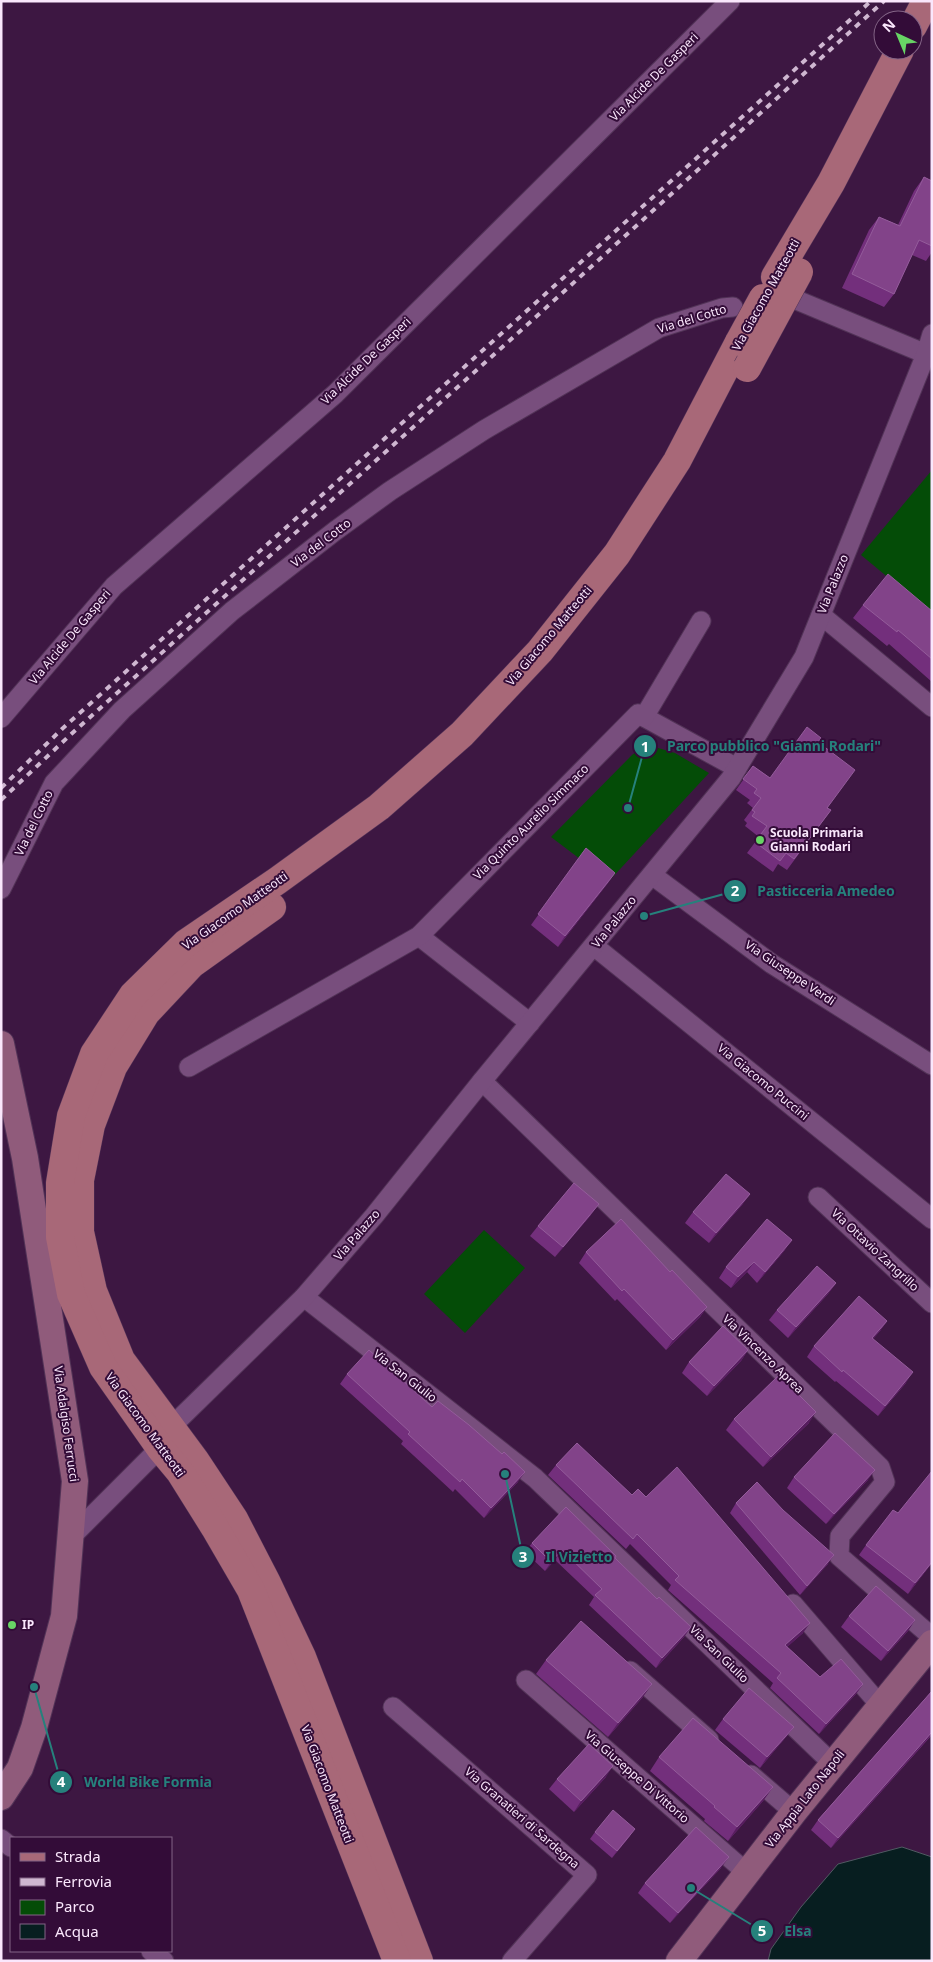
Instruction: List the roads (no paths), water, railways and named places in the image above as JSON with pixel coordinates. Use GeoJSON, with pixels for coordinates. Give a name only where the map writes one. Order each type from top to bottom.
{"type":"FeatureCollection","features":[{"type":"Feature","properties":{"kind":"main road","name":"Via Giacomo Matteotti"},"geometry":{"type":"LineString","coordinates":[[397,1961],[251,1590],[180,1472],[165,1438],[121,1360],[93,1292],[80,1232],[80,1180],[91,1125],[113,1067],[146,1013],[192,964],[392,819],[474,746],[557,660],[631,567],[693,470],[747,368],[787,275],[831,183],[895,60]]}},
{"type":"Feature","properties":{"kind":"main road","name":"Via Giacomo Matteotti"},"geometry":{"type":"LineString","coordinates":[[419,1961],[302,1658],[234,1519],[195,1460],[165,1438],[103,1367],[71,1294],[60,1237],[60,1183],[71,1116],[94,1054],[133,995],[186,943],[380,807],[462,734],[540,651],[617,554],[677,461],[739,342],[787,275]]}},
{"type":"Feature","properties":{"kind":"street","name":"Via Alcide De Gasperi"},"geometry":{"type":"LineString","coordinates":[[1,718],[114,586],[335,394],[730,1]]}},
{"type":"Feature","properties":{"kind":"street"},"geometry":{"type":"LineString","coordinates":[[799,301],[926,354]]}},
{"type":"Feature","properties":{"kind":"street","name":"Via del Cotto"},"geometry":{"type":"LineString","coordinates":[[1,889],[54,783],[122,710],[232,611],[374,502],[484,430],[659,328],[722,308],[733,307]]}},
{"type":"Feature","properties":{"kind":"street","name":"Via Palazzo"},"geometry":{"type":"LineString","coordinates":[[70,1538],[165,1438],[304,1297],[374,1216],[482,1081],[731,778],[804,657],[926,354],[932,334]]}},
{"type":"Feature","properties":{"kind":"street"},"geometry":{"type":"LineString","coordinates":[[821,615],[932,707]]}},
{"type":"Feature","properties":{"kind":"street"},"geometry":{"type":"LineString","coordinates":[[701,621],[644,717],[737,768]]}},
{"type":"Feature","properties":{"kind":"street","name":"Via Quinto Aurelio Simmaco"},"geometry":{"type":"LineString","coordinates":[[189,1067],[419,936],[638,714],[644,717]]}},
{"type":"Feature","properties":{"kind":"street","name":"Via Giuseppe Verdi"},"geometry":{"type":"LineString","coordinates":[[652,874],[772,964],[932,1066]]}},
{"type":"Feature","properties":{"kind":"street"},"geometry":{"type":"LineString","coordinates":[[419,936],[530,1023]]}},
{"type":"Feature","properties":{"kind":"street","name":"Via Giacomo Puccini"},"geometry":{"type":"LineString","coordinates":[[594,946],[932,1219]]}},
{"type":"Feature","properties":{"kind":"street","name":"Via Adalgiso Ferrucci"},"geometry":{"type":"LineString","coordinates":[[1,1044],[25,1158],[75,1481],[64,1616],[34,1728],[20,1768],[1,1796]]}},
{"type":"Feature","properties":{"kind":"street","name":"Via Vincenzo Aprea"},"geometry":{"type":"LineString","coordinates":[[482,1081],[880,1467],[885,1482],[840,1536],[839,1556],[932,1637]]}},
{"type":"Feature","properties":{"kind":"street","name":"Via Ottavio Zangrillo"},"geometry":{"type":"LineString","coordinates":[[818,1197],[932,1303]]}},
{"type":"Feature","properties":{"kind":"street","name":"Via San Giulio"},"geometry":{"type":"LineString","coordinates":[[304,1297],[535,1478],[833,1764]]}},
{"type":"Feature","properties":{"kind":"street"},"geometry":{"type":"LineString","coordinates":[[785,1594],[880,1705]]}},
{"type":"Feature","properties":{"kind":"street","name":"Via Appia Lato Napoli"},"geometry":{"type":"LineString","coordinates":[[680,1960],[794,1812],[932,1643]]}},
{"type":"Feature","properties":{"kind":"street"},"geometry":{"type":"LineString","coordinates":[[618,1661],[720,1749]]}},
{"type":"Feature","properties":{"kind":"street","name":"Via Giuseppe Di Vittorio"},"geometry":{"type":"LineString","coordinates":[[526,1680],[747,1873]]}},
{"type":"Feature","properties":{"kind":"street","name":"Via Granatieri di Sardegna"},"geometry":{"type":"LineString","coordinates":[[393,1707],[587,1875],[512,1961]]}},
{"type":"Feature","properties":{"kind":"street"},"geometry":{"type":"LineString","coordinates":[[735,1762],[794,1812]]}},
{"type":"Feature","properties":{"kind":"street"},"geometry":{"type":"LineString","coordinates":[[152,1952],[164,1961]]}},
{"type":"Feature","properties":{"kind":"water"},"geometry":{"type":"Polygon","coordinates":[[[902,1847],[932,1857],[932,1961],[768,1961],[771,1949],[801,1907],[838,1864],[902,1847]]]}},
{"type":"Feature","properties":{"kind":"railway"},"geometry":{"type":"LineString","coordinates":[[1,788],[62,729],[871,1]]}},
{"type":"Feature","properties":{"kind":"railway"},"geometry":{"type":"LineString","coordinates":[[1,800],[68,737],[884,1]]}},
{"type":"Feature","properties":{"kind":"place","name":"Parco pubblico \"Gianni Rodari\""},"geometry":{"type":"Point","coordinates":[628,808]}},
{"type":"Feature","properties":{"kind":"place","name":"Scuola Primaria Gianni Rodari"},"geometry":{"type":"Point","coordinates":[760,840]}},
{"type":"Feature","properties":{"kind":"place","name":"Pasticceria Amedeo"},"geometry":{"type":"Point","coordinates":[644,916]}},
{"type":"Feature","properties":{"kind":"place","name":"Il Vizietto"},"geometry":{"type":"Point","coordinates":[505,1474]}},
{"type":"Feature","properties":{"kind":"place","name":"IP"},"geometry":{"type":"Point","coordinates":[12,1625]}},
{"type":"Feature","properties":{"kind":"place","name":"World Bike Formia"},"geometry":{"type":"Point","coordinates":[34,1687]}},
{"type":"Feature","properties":{"kind":"place","name":"Elsa"},"geometry":{"type":"Point","coordinates":[691,1888]}}]}
